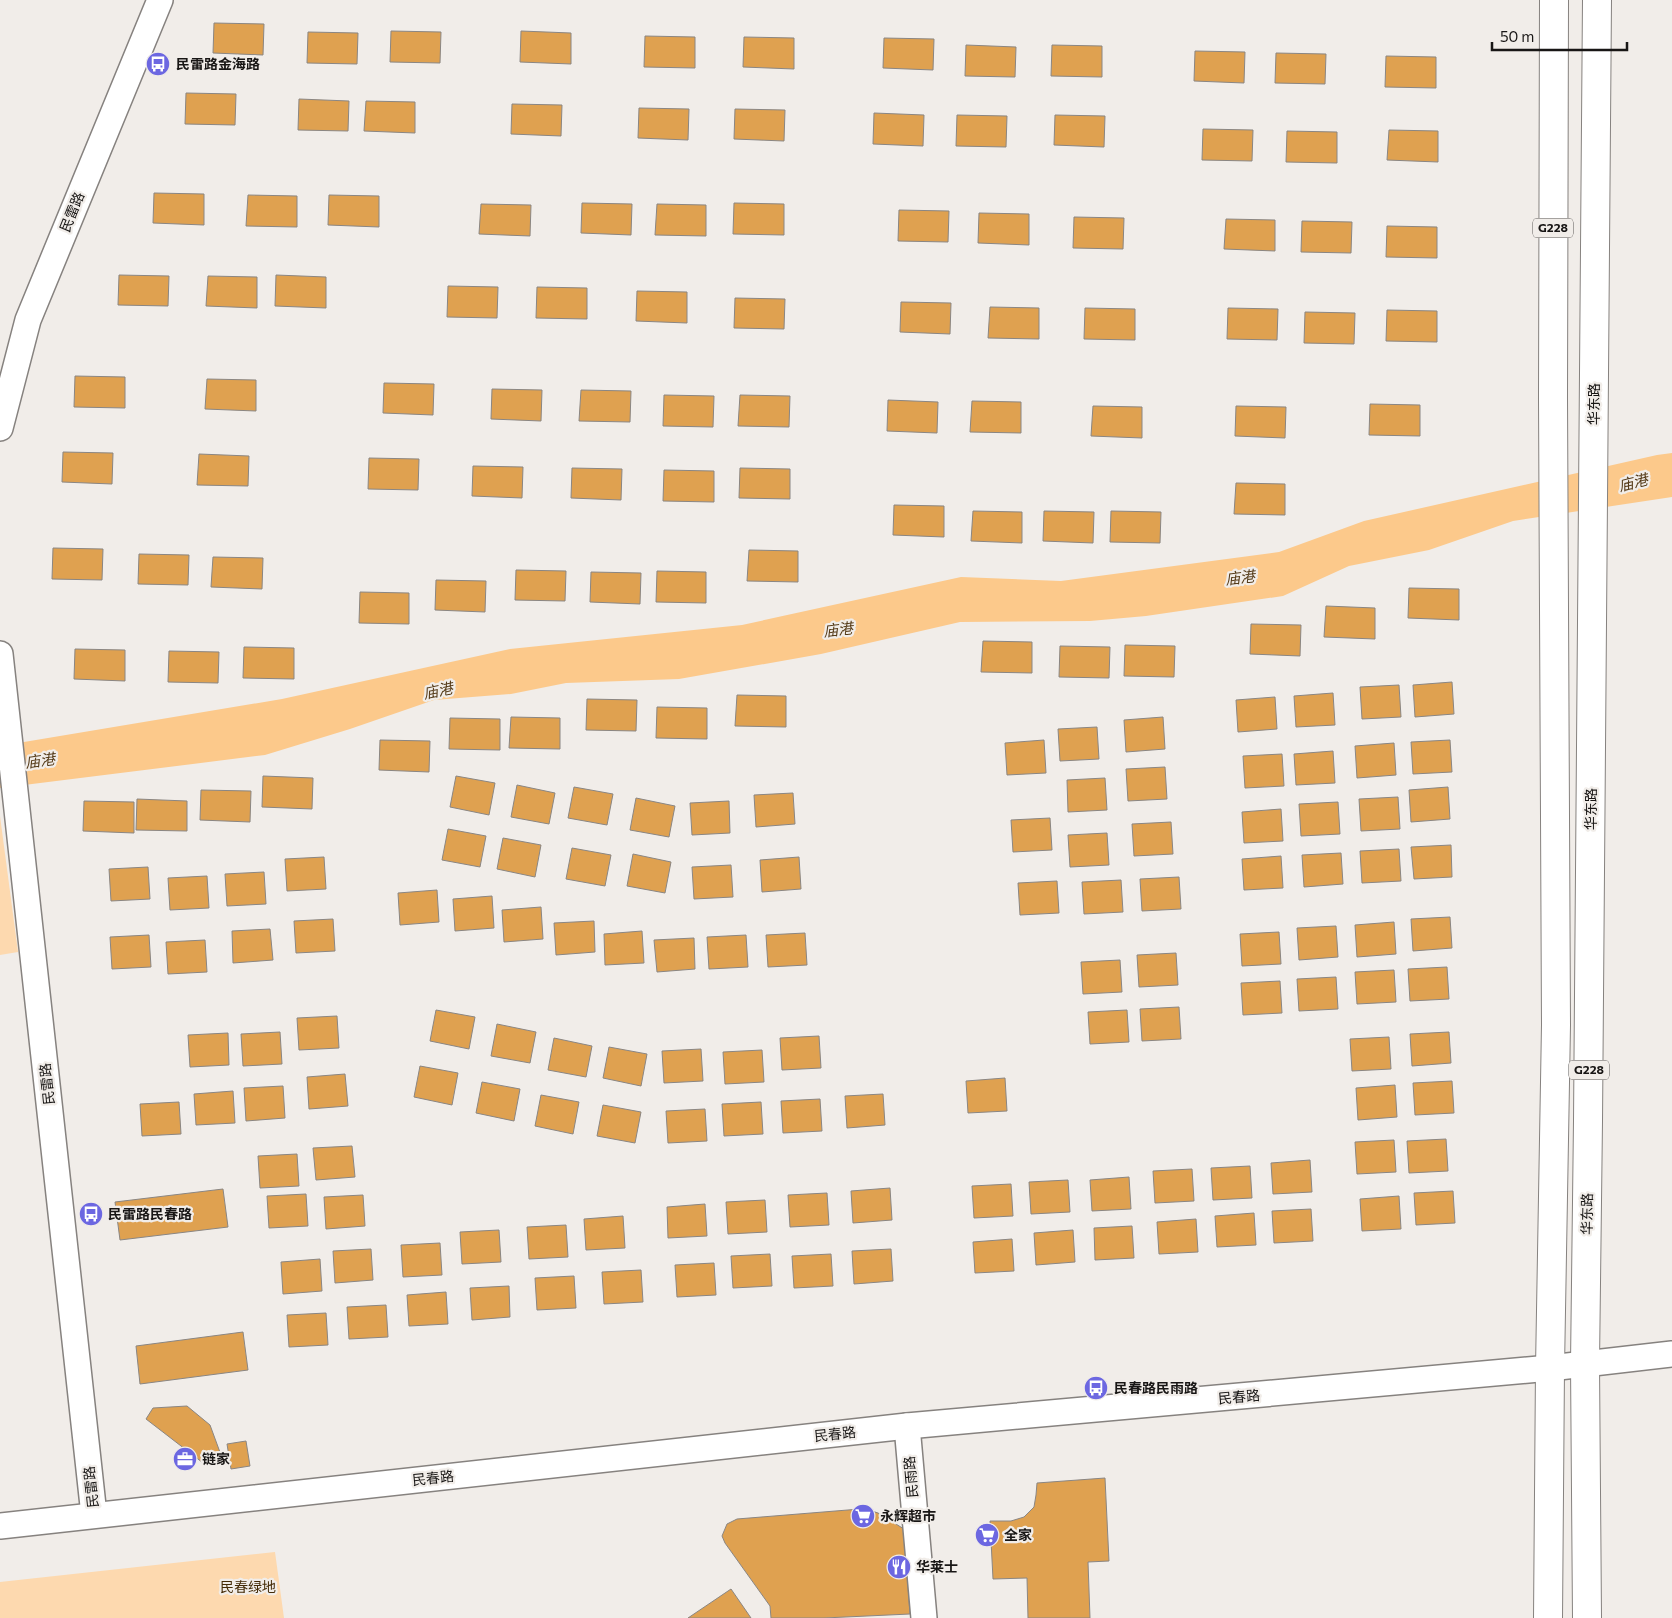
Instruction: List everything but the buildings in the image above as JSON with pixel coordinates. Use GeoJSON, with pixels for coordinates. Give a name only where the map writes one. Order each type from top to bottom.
{"type":"FeatureCollection","features":[{"type":"Feature","properties":{"kind":"highway","name":"G228"},"geometry":{"type":"LineString","coordinates":[[1548,1618],[1556,1025],[1553,529],[1554,0]]}},
{"type":"Feature","properties":{"kind":"highway","name":"华东路"},"geometry":{"type":"LineString","coordinates":[[1587,1618],[1584,1364],[1588,1121],[1597,0]]}},
{"type":"Feature","properties":{"kind":"street","name":"民雷路"},"geometry":{"type":"LineString","coordinates":[[0,428],[28,320],[160,0]]}},
{"type":"Feature","properties":{"kind":"street","name":"民雷路"},"geometry":{"type":"LineString","coordinates":[[0,654],[94,1515]]}},
{"type":"Feature","properties":{"kind":"street","name":"民春路"},"geometry":{"type":"LineString","coordinates":[[0,1526],[907,1426],[1550,1368],[1672,1354]]}},
{"type":"Feature","properties":{"kind":"street","name":"民雨路"},"geometry":{"type":"LineString","coordinates":[[907,1426],[924,1618]]}},
{"type":"Feature","properties":{"kind":"green space"},"geometry":{"type":"Polygon","coordinates":[[[0,816],[18,952],[0,955],[0,816]]]}},
{"type":"Feature","properties":{"kind":"green space","name":"民春绿地"},"geometry":{"type":"Polygon","coordinates":[[[275,1552],[284,1618],[0,1618],[0,1582],[275,1552]]]}},
{"type":"Feature","properties":{"kind":"water","name":"庙港"},"geometry":{"type":"Polygon","coordinates":[[[1672,453],[1672,497],[1513,521],[1429,550],[1349,566],[1283,596],[1146,616],[1090,621],[960,622],[821,654],[679,679],[566,683],[511,694],[434,700],[350,729],[265,755],[0,788],[0,746],[282,699],[510,649],[742,625],[961,577],[1061,581],[1279,552],[1364,521],[1672,453]]]}},
{"type":"Feature","properties":{"kind":"place","name":"民雷路金海路"},"geometry":{"type":"Point","coordinates":[158,64]}},
{"type":"Feature","properties":{"kind":"place","name":"民雷路民春路"},"geometry":{"type":"Point","coordinates":[91,1214]}},
{"type":"Feature","properties":{"kind":"place","name":"民春路民雨路"},"geometry":{"type":"Point","coordinates":[1096,1388]}},
{"type":"Feature","properties":{"kind":"place","name":"链家"},"geometry":{"type":"Point","coordinates":[185,1459]}},
{"type":"Feature","properties":{"kind":"place","name":"永辉超市"},"geometry":{"type":"Point","coordinates":[863,1516]}},
{"type":"Feature","properties":{"kind":"place","name":"全家"},"geometry":{"type":"Point","coordinates":[987,1535]}},
{"type":"Feature","properties":{"kind":"place","name":"华莱士"},"geometry":{"type":"Point","coordinates":[899,1567]}}]}
